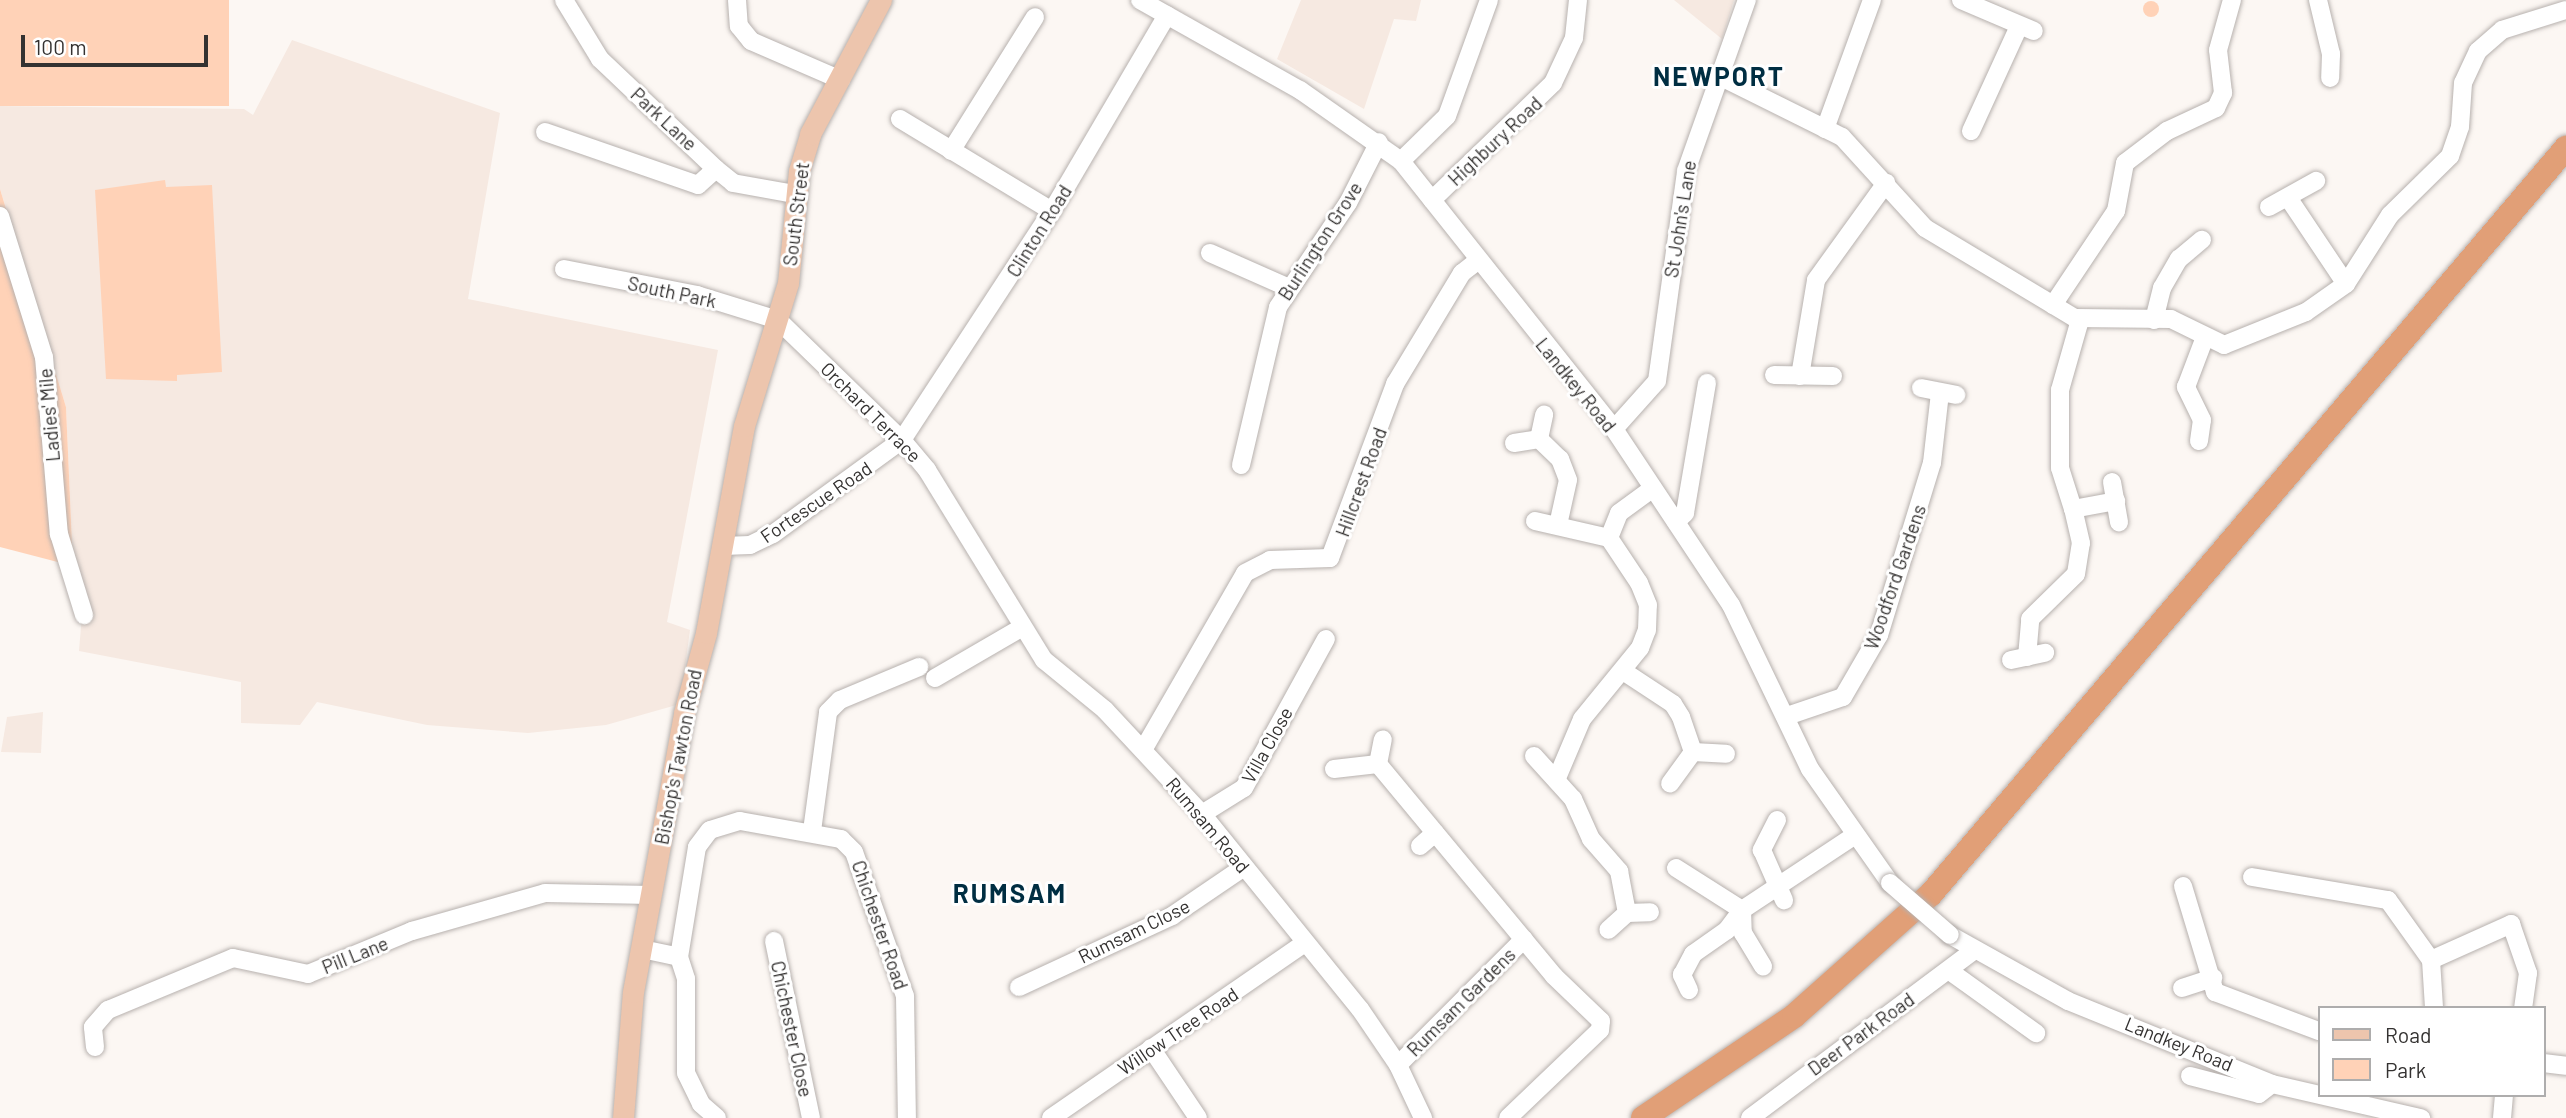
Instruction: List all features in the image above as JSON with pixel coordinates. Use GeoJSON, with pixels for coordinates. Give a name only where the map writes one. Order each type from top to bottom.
{"type":"FeatureCollection","features":[{"type":"Feature","properties":{"kind":"highway"},"geometry":{"type":"LineString","coordinates":[[1643,1118],[1794,1016],[1931,894],[2566,148]]}},
{"type":"Feature","properties":{"kind":"main road","name":"South Street"},"geometry":{"type":"LineString","coordinates":[[778,320],[795,194],[810,134],[841,80],[881,0]]}},
{"type":"Feature","properties":{"kind":"main road","name":"Bishop's Tawton Road"},"geometry":{"type":"LineString","coordinates":[[623,1118],[642,949],[690,681],[723,546],[744,426],[778,320]]}},
{"type":"Feature","properties":{"kind":"street","name":"Park Lane"},"geometry":{"type":"LineString","coordinates":[[565,0],[600,59],[716,169],[733,183],[795,194]]}},
{"type":"Feature","properties":{"kind":"street"},"geometry":{"type":"LineString","coordinates":[[737,0],[739,26],[751,41],[841,80]]}},
{"type":"Feature","properties":{"kind":"street","name":"Landkey Road"},"geometry":{"type":"LineString","coordinates":[[1140,0],[1269,73],[1379,142],[1401,161],[1476,262],[1614,429],[1731,605],[1787,716],[1810,769],[1854,836],[1890,883],[1972,952],[2068,1001],[2272,1084],[2318,1094]]}},
{"type":"Feature","properties":{"kind":"street"},"geometry":{"type":"LineString","coordinates":[[1401,161],[1447,116],[1480,34],[1489,0]]}},
{"type":"Feature","properties":{"kind":"street","name":"Highbury Road"},"geometry":{"type":"LineString","coordinates":[[1432,200],[1553,83],[1574,38],[1578,0]]}},
{"type":"Feature","properties":{"kind":"street","name":"St John's Lane"},"geometry":{"type":"LineString","coordinates":[[1614,429],[1657,381],[1676,218],[1697,132],[1747,0]]}},
{"type":"Feature","properties":{"kind":"street"},"geometry":{"type":"LineString","coordinates":[[1825,129],[1872,0]]}},
{"type":"Feature","properties":{"kind":"street"},"geometry":{"type":"LineString","coordinates":[[1961,0],[2026,29],[1971,131]]}},
{"type":"Feature","properties":{"kind":"street"},"geometry":{"type":"LineString","coordinates":[[2057,307],[2116,211],[2125,163],[2167,131],[2216,108],[2223,93],[2218,50],[2232,0]]}},
{"type":"Feature","properties":{"kind":"street"},"geometry":{"type":"LineString","coordinates":[[2318,0],[2338,53],[2330,78]]}},
{"type":"Feature","properties":{"kind":"street"},"geometry":{"type":"LineString","coordinates":[[1719,76],[1825,129],[1886,183],[1925,228],[2080,320],[2171,319],[2224,345],[2306,312],[2346,284],[2390,215],[2454,150],[2463,83],[2478,51],[2502,30],[2566,10]]}},
{"type":"Feature","properties":{"kind":"street","name":"Clinton Road"},"geometry":{"type":"LineString","coordinates":[[902,440],[1052,211],[1167,15]]}},
{"type":"Feature","properties":{"kind":"street"},"geometry":{"type":"LineString","coordinates":[[951,151],[1035,17]]}},
{"type":"Feature","properties":{"kind":"street"},"geometry":{"type":"LineString","coordinates":[[900,120],[1052,211]]}},
{"type":"Feature","properties":{"kind":"street"},"geometry":{"type":"LineString","coordinates":[[545,132],[698,185],[716,169]]}},
{"type":"Feature","properties":{"kind":"street","name":"Burlington Grove"},"geometry":{"type":"LineString","coordinates":[[1241,465],[1269,333],[1287,286],[1332,229],[1379,142]]}},
{"type":"Feature","properties":{"kind":"street"},"geometry":{"type":"LineString","coordinates":[[2269,207],[2289,199],[2316,181]]}},
{"type":"Feature","properties":{"kind":"street"},"geometry":{"type":"LineString","coordinates":[[1800,376],[1816,280],[1886,183]]}},
{"type":"Feature","properties":{"kind":"street"},"geometry":{"type":"LineString","coordinates":[[2289,199],[2346,284]]}},
{"type":"Feature","properties":{"kind":"street","name":"Ladies' Mile"},"geometry":{"type":"LineString","coordinates":[[0,216],[44,357],[59,534],[84,615]]}},
{"type":"Feature","properties":{"kind":"street"},"geometry":{"type":"LineString","coordinates":[[2154,320],[2162,288],[2179,259],[2202,240]]}},
{"type":"Feature","properties":{"kind":"street"},"geometry":{"type":"LineString","coordinates":[[1210,253],[1287,286]]}},
{"type":"Feature","properties":{"kind":"street","name":"Hillcrest Road"},"geometry":{"type":"LineString","coordinates":[[1143,750],[1245,573],[1270,560],[1330,558],[1395,384],[1462,274],[1476,262]]}},
{"type":"Feature","properties":{"kind":"street","name":"South Park"},"geometry":{"type":"LineString","coordinates":[[564,270],[697,295],[778,320]]}},
{"type":"Feature","properties":{"kind":"street","name":"Orchard Terrace"},"geometry":{"type":"LineString","coordinates":[[778,320],[902,440],[948,503],[976,548]]}},
{"type":"Feature","properties":{"kind":"street"},"geometry":{"type":"LineString","coordinates":[[2027,657],[2030,619],[2076,574],[2081,543],[2060,468],[2060,390],[2080,320]]}},
{"type":"Feature","properties":{"kind":"street"},"geometry":{"type":"LineString","coordinates":[[2199,441],[2208,419],[2186,387],[2205,337]]}},
{"type":"Feature","properties":{"kind":"street"},"geometry":{"type":"LineString","coordinates":[[1774,375],[1832,376]]}},
{"type":"Feature","properties":{"kind":"street"},"geometry":{"type":"LineString","coordinates":[[1676,522],[1685,513],[1707,383]]}},
{"type":"Feature","properties":{"kind":"street","name":"Woodford Gardens"},"geometry":{"type":"LineString","coordinates":[[1787,716],[1843,697],[1879,635],[1932,463],[1948,394],[1921,388]]}},
{"type":"Feature","properties":{"kind":"street"},"geometry":{"type":"LineString","coordinates":[[1539,439],[1544,415]]}},
{"type":"Feature","properties":{"kind":"street"},"geometry":{"type":"LineString","coordinates":[[1514,443],[1539,439]]}},
{"type":"Feature","properties":{"kind":"street"},"geometry":{"type":"LineString","coordinates":[[1539,439],[1560,459],[1568,480],[1558,525]]}},
{"type":"Feature","properties":{"kind":"street","name":"Fortescue Road"},"geometry":{"type":"LineString","coordinates":[[723,546],[750,545],[773,534],[902,440]]}},
{"type":"Feature","properties":{"kind":"street"},"geometry":{"type":"LineString","coordinates":[[2112,482],[2119,522]]}},
{"type":"Feature","properties":{"kind":"street"},"geometry":{"type":"LineString","coordinates":[[1609,538],[1619,513],[1653,488]]}},
{"type":"Feature","properties":{"kind":"street"},"geometry":{"type":"LineString","coordinates":[[2073,509],[2116,501]]}},
{"type":"Feature","properties":{"kind":"street"},"geometry":{"type":"LineString","coordinates":[[1535,521],[1609,538],[1648,605],[1647,630],[1623,671],[1582,719],[1557,778]]}},
{"type":"Feature","properties":{"kind":"street","name":"Rumsam Road"},"geometry":{"type":"LineString","coordinates":[[976,548],[1021,628],[1044,660],[1143,750],[1202,814],[1398,1065],[1423,1118]]}},
{"type":"Feature","properties":{"kind":"street"},"geometry":{"type":"LineString","coordinates":[[935,678],[1021,628]]}},
{"type":"Feature","properties":{"kind":"street","name":"Villa Close"},"geometry":{"type":"LineString","coordinates":[[1202,814],[1244,788],[1308,655],[1326,639]]}},
{"type":"Feature","properties":{"kind":"street"},"geometry":{"type":"LineString","coordinates":[[812,831],[828,712],[840,699],[919,667]]}},
{"type":"Feature","properties":{"kind":"street"},"geometry":{"type":"LineString","coordinates":[[1623,671],[1673,704],[1693,752]]}},
{"type":"Feature","properties":{"kind":"street"},"geometry":{"type":"LineString","coordinates":[[1334,769],[1378,764],[1383,739]]}},
{"type":"Feature","properties":{"kind":"street"},"geometry":{"type":"LineString","coordinates":[[1693,752],[1726,754]]}},
{"type":"Feature","properties":{"kind":"street"},"geometry":{"type":"LineString","coordinates":[[1671,784],[1693,752]]}},
{"type":"Feature","properties":{"kind":"street"},"geometry":{"type":"LineString","coordinates":[[1534,756],[1557,778],[1591,839],[1619,871],[1627,913]]}},
{"type":"Feature","properties":{"kind":"street","name":"Rumsam Gardens"},"geometry":{"type":"LineString","coordinates":[[1378,764],[1524,939],[1602,1025],[1508,1118]]}},
{"type":"Feature","properties":{"kind":"street"},"geometry":{"type":"LineString","coordinates":[[1777,820],[1762,850],[1780,893]]}},
{"type":"Feature","properties":{"kind":"street","name":"Chichester Road"},"geometry":{"type":"LineString","coordinates":[[717,1118],[701,1104],[686,1073],[686,979],[679,957],[705,835],[732,821],[836,836],[854,852],[901,980],[907,1118]]}},
{"type":"Feature","properties":{"kind":"street"},"geometry":{"type":"LineString","coordinates":[[1420,846],[1435,833]]}},
{"type":"Feature","properties":{"kind":"street"},"geometry":{"type":"LineString","coordinates":[[1689,990],[1682,975],[1693,954],[1727,930],[1742,910],[1780,893],[1854,836]]}},
{"type":"Feature","properties":{"kind":"street","name":"Rumsam Close"},"geometry":{"type":"LineString","coordinates":[[1019,987],[1172,916],[1244,867]]}},
{"type":"Feature","properties":{"kind":"street"},"geometry":{"type":"LineString","coordinates":[[1676,868],[1742,910]]}},
{"type":"Feature","properties":{"kind":"street"},"geometry":{"type":"LineString","coordinates":[[2249,877],[2381,895],[2431,960],[2434,1006]]}},
{"type":"Feature","properties":{"kind":"street"},"geometry":{"type":"LineString","coordinates":[[2187,882],[2220,996],[2318,1031]]}},
{"type":"Feature","properties":{"kind":"street","name":"Pill Lane"},"geometry":{"type":"LineString","coordinates":[[94,1047],[93,1027],[108,1010],[233,958],[308,974],[412,931],[545,893],[652,895]]}},
{"type":"Feature","properties":{"kind":"street"},"geometry":{"type":"LineString","coordinates":[[1742,910],[1743,933],[1763,967]]}},
{"type":"Feature","properties":{"kind":"street"},"geometry":{"type":"LineString","coordinates":[[1608,930],[1627,913],[1650,912]]}},
{"type":"Feature","properties":{"kind":"street"},"geometry":{"type":"LineString","coordinates":[[2431,960],[2511,924],[2528,973],[2523,1006]]}},
{"type":"Feature","properties":{"kind":"street","name":"Rumsam Gardens"},"geometry":{"type":"LineString","coordinates":[[1398,1065],[1524,939]]}},
{"type":"Feature","properties":{"kind":"street","name":"Chichester Close"},"geometry":{"type":"LineString","coordinates":[[774,941],[811,1118]]}},
{"type":"Feature","properties":{"kind":"street","name":"Willow Tree Road"},"geometry":{"type":"LineString","coordinates":[[1051,1118],[1305,943]]}},
{"type":"Feature","properties":{"kind":"street"},"geometry":{"type":"LineString","coordinates":[[642,949],[679,957]]}},
{"type":"Feature","properties":{"kind":"street","name":"Deer Park Road"},"geometry":{"type":"LineString","coordinates":[[1750,1118],[1951,972],[1972,952]]}},
{"type":"Feature","properties":{"kind":"street"},"geometry":{"type":"LineString","coordinates":[[1951,972],[2038,1034]]}},
{"type":"Feature","properties":{"kind":"street"},"geometry":{"type":"LineString","coordinates":[[2182,988],[2213,978]]}},
{"type":"Feature","properties":{"kind":"street"},"geometry":{"type":"LineString","coordinates":[[1151,1048],[1198,1118]]}},
{"type":"Feature","properties":{"kind":"street"},"geometry":{"type":"LineString","coordinates":[[2545,1063],[2566,1066]]}},
{"type":"Feature","properties":{"kind":"street"},"geometry":{"type":"LineString","coordinates":[[2190,1076],[2259,1094],[2272,1084]]}},
{"type":"Feature","properties":{"kind":"street","name":"Landkey Road"},"geometry":{"type":"LineString","coordinates":[[2329,1097],[2421,1118]]}},
{"type":"Feature","properties":{"kind":"street"},"geometry":{"type":"LineString","coordinates":[[2502,1118],[2504,1097]]}},
{"type":"Feature","properties":{"kind":"street"},"geometry":{"type":"LineString","coordinates":[[901,1118],[913,1118]]}},
{"type":"Feature","properties":{"kind":"shaded area"},"geometry":{"type":"Polygon","coordinates":[[[1301,0],[1421,0],[1416,21],[1394,19],[1364,109],[1277,59],[1301,0]]]}},
{"type":"Feature","properties":{"kind":"shaded area"},"geometry":{"type":"Polygon","coordinates":[[[1674,0],[1734,0],[1722,39],[1674,0]]]}},
{"type":"Feature","properties":{"kind":"shaded area"},"geometry":{"type":"Polygon","coordinates":[[[292,40],[500,113],[468,299],[718,350],[667,622],[690,630],[680,704],[606,725],[528,733],[427,725],[317,702],[300,725],[241,723],[241,682],[79,651],[84,590],[73,566],[66,407],[0,189],[0,106],[244,109],[253,115],[292,40]]]}},
{"type":"Feature","properties":{"kind":"shaded area"},"geometry":{"type":"Polygon","coordinates":[[[43,712],[41,753],[1,752],[7,717],[43,712]]]}},
{"type":"Feature","properties":{"kind":"green space"},"geometry":{"type":"Polygon","coordinates":[[[0,0],[229,0],[229,106],[0,106],[0,0]]]}},
{"type":"Feature","properties":{"kind":"green space"},"geometry":{"type":"Polygon","coordinates":[[[2151,1],[2159,9],[2151,17],[2143,9],[2151,1]]]}},
{"type":"Feature","properties":{"kind":"green space"},"geometry":{"type":"Polygon","coordinates":[[[165,180],[166,187],[212,185],[222,372],[177,375],[177,381],[106,379],[95,190],[165,180]]]}},
{"type":"Feature","properties":{"kind":"green space"},"geometry":{"type":"Polygon","coordinates":[[[0,189],[66,407],[73,566],[0,547],[0,189]]]}},
{"type":"Feature","properties":{"kind":"district","name":"NEWPORT"},"geometry":{"type":"Point","coordinates":[1719,76]}},
{"type":"Feature","properties":{"kind":"district","name":"RUMSAM"},"geometry":{"type":"Point","coordinates":[1010,893]}}]}
